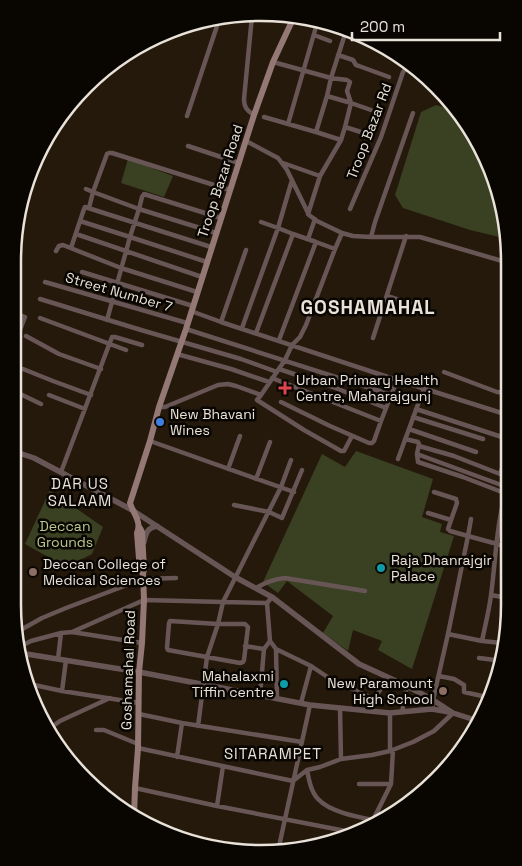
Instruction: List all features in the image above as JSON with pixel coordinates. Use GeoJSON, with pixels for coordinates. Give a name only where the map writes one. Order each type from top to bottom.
{"type":"FeatureCollection","features":[{"type":"Feature","properties":{"kind":"main road","name":"Troop Bazar Road"},"geometry":{"type":"LineString","coordinates":[[177,354],[254,115],[273,62],[291,23]]}},
{"type":"Feature","properties":{"kind":"main road"},"geometry":{"type":"LineString","coordinates":[[132,510],[130,503],[177,354]]}},
{"type":"Feature","properties":{"kind":"main road","name":"Goshamahal Road"},"geometry":{"type":"LineString","coordinates":[[132,510],[139,522],[140,528],[137,533],[144,600],[139,672],[138,746],[134,808]]}},
{"type":"Feature","properties":{"kind":"main road"},"geometry":{"type":"LineString","coordinates":[[140,528],[142,532],[144,570],[142,576]]}},
{"type":"Feature","properties":{"kind":"street"},"geometry":{"type":"LineString","coordinates":[[251,22],[244,99],[246,108],[254,115]]}},
{"type":"Feature","properties":{"kind":"street"},"geometry":{"type":"LineString","coordinates":[[187,116],[217,25]]}},
{"type":"Feature","properties":{"kind":"street"},"geometry":{"type":"LineString","coordinates":[[288,124],[316,28]]}},
{"type":"Feature","properties":{"kind":"street"},"geometry":{"type":"LineString","coordinates":[[314,36],[330,41]]}},
{"type":"Feature","properties":{"kind":"street"},"geometry":{"type":"LineString","coordinates":[[316,132],[327,96],[330,78],[344,36]]}},
{"type":"Feature","properties":{"kind":"street"},"geometry":{"type":"LineString","coordinates":[[338,55],[352,60],[358,66],[390,77]]}},
{"type":"Feature","properties":{"kind":"street"},"geometry":{"type":"LineString","coordinates":[[273,62],[350,82],[348,91],[351,103],[346,127],[341,140],[320,176],[308,214]]}},
{"type":"Feature","properties":{"kind":"street","name":"Troop Bazar Rd"},"geometry":{"type":"LineString","coordinates":[[350,209],[381,137],[405,70]]}},
{"type":"Feature","properties":{"kind":"street"},"geometry":{"type":"LineString","coordinates":[[327,96],[371,110]]}},
{"type":"Feature","properties":{"kind":"street"},"geometry":{"type":"LineString","coordinates":[[371,237],[413,113]]}},
{"type":"Feature","properties":{"kind":"street"},"geometry":{"type":"LineString","coordinates":[[264,117],[341,140]]}},
{"type":"Feature","properties":{"kind":"street"},"geometry":{"type":"LineString","coordinates":[[346,127],[364,133]]}},
{"type":"Feature","properties":{"kind":"street"},"geometry":{"type":"LineString","coordinates":[[246,141],[278,158],[283,163],[308,214],[342,233],[371,237],[420,237],[501,261]]}},
{"type":"Feature","properties":{"kind":"street"},"geometry":{"type":"LineString","coordinates":[[188,146],[239,163]]}},
{"type":"Feature","properties":{"kind":"street"},"geometry":{"type":"LineString","coordinates":[[89,208],[104,159],[109,153],[230,190]]}},
{"type":"Feature","properties":{"kind":"street"},"geometry":{"type":"LineString","coordinates":[[283,163],[320,176]]}},
{"type":"Feature","properties":{"kind":"street"},"geometry":{"type":"LineString","coordinates":[[242,328],[278,228],[292,180]]}},
{"type":"Feature","properties":{"kind":"street"},"geometry":{"type":"LineString","coordinates":[[86,189],[139,209],[216,233]]}},
{"type":"Feature","properties":{"kind":"street"},"geometry":{"type":"LineString","coordinates":[[108,320],[121,268],[144,194],[221,218]]}},
{"type":"Feature","properties":{"kind":"street"},"geometry":{"type":"LineString","coordinates":[[71,248],[84,208],[212,247]]}},
{"type":"Feature","properties":{"kind":"street"},"geometry":{"type":"LineString","coordinates":[[308,239],[315,219]]}},
{"type":"Feature","properties":{"kind":"street"},"geometry":{"type":"LineString","coordinates":[[80,221],[207,262]]}},
{"type":"Feature","properties":{"kind":"street"},"geometry":{"type":"LineString","coordinates":[[261,222],[335,249]]}},
{"type":"Feature","properties":{"kind":"street"},"geometry":{"type":"LineString","coordinates":[[342,233],[306,325],[292,345],[285,360],[257,400],[341,451],[344,451],[352,436]]}},
{"type":"Feature","properties":{"kind":"street"},"geometry":{"type":"LineString","coordinates":[[76,234],[202,277]]}},
{"type":"Feature","properties":{"kind":"street"},"geometry":{"type":"LineString","coordinates":[[256,332],[293,234]]}},
{"type":"Feature","properties":{"kind":"street"},"geometry":{"type":"LineString","coordinates":[[373,338],[406,236]]}},
{"type":"Feature","properties":{"kind":"street"},"geometry":{"type":"LineString","coordinates":[[279,340],[316,242]]}},
{"type":"Feature","properties":{"kind":"street"},"geometry":{"type":"LineString","coordinates":[[56,251],[62,245],[121,268],[197,292]]}},
{"type":"Feature","properties":{"kind":"street"},"geometry":{"type":"LineString","coordinates":[[221,322],[246,250]]}},
{"type":"Feature","properties":{"kind":"street"},"geometry":{"type":"LineString","coordinates":[[82,272],[192,308],[221,322],[501,413]]}},
{"type":"Feature","properties":{"kind":"street","name":"Street Number 7"},"geometry":{"type":"LineString","coordinates":[[45,282],[186,326],[392,395]]}},
{"type":"Feature","properties":{"kind":"street"},"geometry":{"type":"LineString","coordinates":[[387,296],[423,308]]}},
{"type":"Feature","properties":{"kind":"street"},"geometry":{"type":"LineString","coordinates":[[40,299],[333,387],[386,408]]}},
{"type":"Feature","properties":{"kind":"street"},"geometry":{"type":"LineString","coordinates":[[21,316],[25,318],[21,326]]}},
{"type":"Feature","properties":{"kind":"street"},"geometry":{"type":"LineString","coordinates":[[40,318],[126,350]]}},
{"type":"Feature","properties":{"kind":"street"},"geometry":{"type":"LineString","coordinates":[[26,336],[59,354],[101,369]]}},
{"type":"Feature","properties":{"kind":"street"},"geometry":{"type":"LineString","coordinates":[[61,472],[113,337],[142,345]]}},
{"type":"Feature","properties":{"kind":"street"},"geometry":{"type":"LineString","coordinates":[[177,354],[270,380],[381,421]]}},
{"type":"Feature","properties":{"kind":"street"},"geometry":{"type":"LineString","coordinates":[[24,369],[91,395]]}},
{"type":"Feature","properties":{"kind":"street"},"geometry":{"type":"LineString","coordinates":[[444,372],[501,392]]}},
{"type":"Feature","properties":{"kind":"street"},"geometry":{"type":"LineString","coordinates":[[281,402],[352,436],[372,443],[397,380]]}},
{"type":"Feature","properties":{"kind":"street"},"geometry":{"type":"LineString","coordinates":[[159,407],[165,407],[218,384],[228,384],[261,394]]}},
{"type":"Feature","properties":{"kind":"street"},"geometry":{"type":"LineString","coordinates":[[398,459],[424,388]]}},
{"type":"Feature","properties":{"kind":"street"},"geometry":{"type":"LineString","coordinates":[[21,394],[41,404]]}},
{"type":"Feature","properties":{"kind":"street"},"geometry":{"type":"LineString","coordinates":[[48,395],[85,409]]}},
{"type":"Feature","properties":{"kind":"street"},"geometry":{"type":"LineString","coordinates":[[416,409],[501,437]]}},
{"type":"Feature","properties":{"kind":"street"},"geometry":{"type":"LineString","coordinates":[[413,417],[483,439]]}},
{"type":"Feature","properties":{"kind":"street"},"geometry":{"type":"LineString","coordinates":[[409,429],[476,452]]}},
{"type":"Feature","properties":{"kind":"street"},"geometry":{"type":"LineString","coordinates":[[228,469],[240,436]]}},
{"type":"Feature","properties":{"kind":"street"},"geometry":{"type":"LineString","coordinates":[[405,439],[418,442],[419,446],[501,473]]}},
{"type":"Feature","properties":{"kind":"street"},"geometry":{"type":"LineString","coordinates":[[150,441],[294,492]]}},
{"type":"Feature","properties":{"kind":"street"},"geometry":{"type":"LineString","coordinates":[[256,479],[270,442]]}},
{"type":"Feature","properties":{"kind":"street"},"geometry":{"type":"LineString","coordinates":[[419,446],[418,462],[501,492]]}},
{"type":"Feature","properties":{"kind":"street"},"geometry":{"type":"LineString","coordinates":[[21,454],[34,458],[132,510],[235,577],[272,597],[359,664],[407,686],[453,713]]}},
{"type":"Feature","properties":{"kind":"street"},"geometry":{"type":"LineString","coordinates":[[417,454],[501,484]]}},
{"type":"Feature","properties":{"kind":"street"},"geometry":{"type":"LineString","coordinates":[[198,726],[207,657],[218,624],[222,602],[269,512],[291,460]]}},
{"type":"Feature","properties":{"kind":"street"},"geometry":{"type":"LineString","coordinates":[[234,505],[269,512],[282,518],[302,470]]}},
{"type":"Feature","properties":{"kind":"street"},"geometry":{"type":"LineString","coordinates":[[434,492],[456,498],[457,503],[448,529],[450,532],[501,546]]}},
{"type":"Feature","properties":{"kind":"street"},"geometry":{"type":"LineString","coordinates":[[482,641],[491,595],[501,511]]}},
{"type":"Feature","properties":{"kind":"street"},"geometry":{"type":"LineString","coordinates":[[428,513],[451,520]]}},
{"type":"Feature","properties":{"kind":"street"},"geometry":{"type":"LineString","coordinates":[[432,710],[471,519]]}},
{"type":"Feature","properties":{"kind":"street"},"geometry":{"type":"LineString","coordinates":[[143,547],[148,530],[157,526]]}},
{"type":"Feature","properties":{"kind":"street"},"geometry":{"type":"LineString","coordinates":[[23,629],[42,618],[142,576],[176,578]]}},
{"type":"Feature","properties":{"kind":"street"},"geometry":{"type":"LineString","coordinates":[[256,588],[274,579],[285,578],[365,591]]}},
{"type":"Feature","properties":{"kind":"street"},"geometry":{"type":"LineString","coordinates":[[491,595],[501,597]]}},
{"type":"Feature","properties":{"kind":"street"},"geometry":{"type":"LineString","coordinates":[[272,597],[267,603],[270,641],[276,649],[311,666],[329,678],[374,699],[388,678]]}},
{"type":"Feature","properties":{"kind":"street"},"geometry":{"type":"LineString","coordinates":[[72,632],[144,600],[267,603]]}},
{"type":"Feature","properties":{"kind":"street"},"geometry":{"type":"LineString","coordinates":[[173,620],[218,624],[247,625],[243,662],[168,650],[167,648],[169,623],[173,620]]}},
{"type":"Feature","properties":{"kind":"street"},"geometry":{"type":"LineString","coordinates":[[25,644],[61,633],[72,632],[142,643]]}},
{"type":"Feature","properties":{"kind":"street"},"geometry":{"type":"LineString","coordinates":[[58,659],[61,633]]}},
{"type":"Feature","properties":{"kind":"street"},"geometry":{"type":"LineString","coordinates":[[448,634],[498,643]]}},
{"type":"Feature","properties":{"kind":"street"},"geometry":{"type":"LineString","coordinates":[[260,696],[264,649],[270,641]]}},
{"type":"Feature","properties":{"kind":"street"},"geometry":{"type":"LineString","coordinates":[[245,646],[264,649]]}},
{"type":"Feature","properties":{"kind":"street"},"geometry":{"type":"LineString","coordinates":[[276,649],[277,699]]}},
{"type":"Feature","properties":{"kind":"street"},"geometry":{"type":"LineString","coordinates":[[26,654],[139,672],[310,705],[390,713],[432,710],[453,713],[472,719]]}},
{"type":"Feature","properties":{"kind":"street"},"geometry":{"type":"LineString","coordinates":[[479,658],[494,660]]}},
{"type":"Feature","properties":{"kind":"street"},"geometry":{"type":"LineString","coordinates":[[62,691],[66,660]]}},
{"type":"Feature","properties":{"kind":"street"},"geometry":{"type":"LineString","coordinates":[[301,703],[311,666]]}},
{"type":"Feature","properties":{"kind":"street"},"geometry":{"type":"LineString","coordinates":[[439,676],[454,679],[464,685],[464,692],[483,696]]}},
{"type":"Feature","properties":{"kind":"street"},"geometry":{"type":"LineString","coordinates":[[35,685],[138,703]]}},
{"type":"Feature","properties":{"kind":"street"},"geometry":{"type":"LineString","coordinates":[[402,712],[407,686]]}},
{"type":"Feature","properties":{"kind":"street"},"geometry":{"type":"LineString","coordinates":[[54,726],[60,721],[110,698]]}},
{"type":"Feature","properties":{"kind":"street"},"geometry":{"type":"LineString","coordinates":[[280,844],[310,705]]}},
{"type":"Feature","properties":{"kind":"street"},"geometry":{"type":"LineString","coordinates":[[340,708],[341,759]]}},
{"type":"Feature","properties":{"kind":"street"},"geometry":{"type":"LineString","coordinates":[[378,815],[391,784],[390,713]]}},
{"type":"Feature","properties":{"kind":"street"},"geometry":{"type":"LineString","coordinates":[[293,781],[307,770],[341,759],[372,755],[391,750],[413,742],[434,731],[453,713]]}},
{"type":"Feature","properties":{"kind":"street"},"geometry":{"type":"LineString","coordinates":[[139,714],[198,726],[302,742]]}},
{"type":"Feature","properties":{"kind":"street"},"geometry":{"type":"LineString","coordinates":[[177,757],[182,723]]}},
{"type":"Feature","properties":{"kind":"street"},"geometry":{"type":"LineString","coordinates":[[96,730],[104,730],[138,746],[177,757],[293,781]]}},
{"type":"Feature","properties":{"kind":"street"},"geometry":{"type":"LineString","coordinates":[[217,806],[223,766]]}},
{"type":"Feature","properties":{"kind":"street"},"geometry":{"type":"LineString","coordinates":[[307,770],[312,790],[318,799],[326,805],[368,819]]}},
{"type":"Feature","properties":{"kind":"street"},"geometry":{"type":"LineString","coordinates":[[359,784],[391,784]]}},
{"type":"Feature","properties":{"kind":"street"},"geometry":{"type":"LineString","coordinates":[[135,788],[342,831]]}},
{"type":"Feature","properties":{"kind":"green space"},"geometry":{"type":"Polygon","coordinates":[[[436,105],[445,108],[469,141],[483,169],[493,199],[499,237],[470,230],[403,208],[395,195],[421,112],[436,105]]]}},
{"type":"Feature","properties":{"kind":"green space"},"geometry":{"type":"Polygon","coordinates":[[[128,159],[173,176],[164,197],[121,183],[128,159]]]}},
{"type":"Feature","properties":{"kind":"green space"},"geometry":{"type":"Polygon","coordinates":[[[356,451],[433,479],[422,517],[442,524],[440,532],[454,536],[412,669],[378,650],[382,641],[353,630],[348,651],[323,633],[333,616],[287,581],[278,593],[263,582],[322,454],[345,467],[356,451]]]}},
{"type":"Feature","properties":{"kind":"green space","name":"Deccan Grounds"},"geometry":{"type":"Polygon","coordinates":[[[50,490],[103,527],[92,554],[66,567],[25,544],[50,490]]]}},
{"type":"Feature","properties":{"kind":"place","name":"Urban Primary Health Centre, Maharajgunj"},"geometry":{"type":"Point","coordinates":[285,388]}},
{"type":"Feature","properties":{"kind":"place","name":"New Bhavani Wines"},"geometry":{"type":"Point","coordinates":[160,422]}},
{"type":"Feature","properties":{"kind":"place","name":"Raja Dhanrajgir Palace"},"geometry":{"type":"Point","coordinates":[381,568]}},
{"type":"Feature","properties":{"kind":"place","name":"Deccan College of Medical Sciences"},"geometry":{"type":"Point","coordinates":[33,572]}},
{"type":"Feature","properties":{"kind":"place","name":"Mahalaxmi Tiffin centre"},"geometry":{"type":"Point","coordinates":[284,684]}},
{"type":"Feature","properties":{"kind":"place","name":"New Paramount High School"},"geometry":{"type":"Point","coordinates":[443,691]}},
{"type":"Feature","properties":{"kind":"district","name":"GOSHAMAHAL"},"geometry":{"type":"Point","coordinates":[368,307]}},
{"type":"Feature","properties":{"kind":"district","name":"DAR US SALAAM"},"geometry":{"type":"Point","coordinates":[80,492]}},
{"type":"Feature","properties":{"kind":"district","name":"SITARAMPET"},"geometry":{"type":"Point","coordinates":[273,754]}}]}
